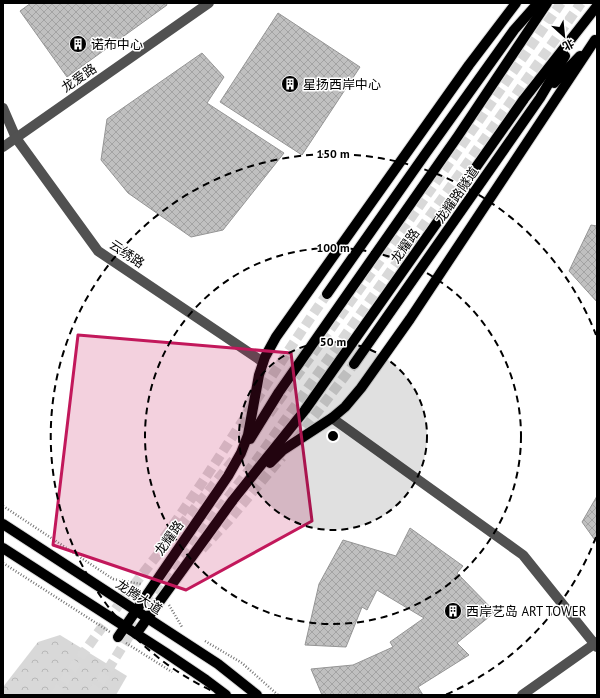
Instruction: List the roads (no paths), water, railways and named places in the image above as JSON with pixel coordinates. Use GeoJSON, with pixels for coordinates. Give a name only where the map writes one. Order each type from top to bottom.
{"type":"FeatureCollection","features":[{"type":"Feature","properties":{"kind":"main road","name":"龙耀路"},"geometry":{"type":"LineString","coordinates":[[241,454],[248,435],[263,362],[276,337],[516,3]]}},
{"type":"Feature","properties":{"kind":"main road"},"geometry":{"type":"LineString","coordinates":[[514,30],[528,3]]}},
{"type":"Feature","properties":{"kind":"main road"},"geometry":{"type":"LineString","coordinates":[[327,294],[430,146],[514,30],[538,3]]}},
{"type":"Feature","properties":{"kind":"main road","name":"龙耀路"},"geometry":{"type":"LineString","coordinates":[[118,637],[228,476],[279,392],[458,136],[547,3]]}},
{"type":"Feature","properties":{"kind":"main road","name":"龙耀路"},"geometry":{"type":"LineString","coordinates":[[136,634],[233,500],[305,410],[524,99],[597,6]]}},
{"type":"Feature","properties":{"kind":"main road","name":"龙耀路隧道"},"geometry":{"type":"LineString","coordinates":[[354,364],[540,98],[580,29]]}},
{"type":"Feature","properties":{"kind":"main road","name":"龙耀路"},"geometry":{"type":"LineString","coordinates":[[233,500],[284,450],[332,418],[345,407],[361,388],[410,319],[596,39]]}},
{"type":"Feature","properties":{"kind":"main road","name":"龙耀路隧道"},"geometry":{"type":"LineString","coordinates":[[540,98],[596,39]]}},
{"type":"Feature","properties":{"kind":"main road","name":"龙腾大道"},"geometry":{"type":"LineString","coordinates":[[3,524],[218,664],[257,695]]}},
{"type":"Feature","properties":{"kind":"main road"},"geometry":{"type":"LineString","coordinates":[[3,548],[206,680],[226,695]]}},
{"type":"Feature","properties":{"kind":"street","name":"龙爱路"},"geometry":{"type":"LineString","coordinates":[[3,147],[209,3]]}},
{"type":"Feature","properties":{"kind":"street","name":"云绣路"},"geometry":{"type":"LineString","coordinates":[[3,108],[16,138],[98,251],[263,362]]}},
{"type":"Feature","properties":{"kind":"street"},"geometry":{"type":"LineString","coordinates":[[332,418],[523,555],[596,644],[522,695]]}},
{"type":"Feature","properties":{"kind":"tunnel"},"geometry":{"type":"LineString","coordinates":[[269,414],[408,222],[561,3]]}},
{"type":"Feature","properties":{"kind":"tunnel"},"geometry":{"type":"LineString","coordinates":[[92,695],[165,579],[256,461],[581,3]]}},
{"type":"Feature","properties":{"kind":"tunnel"},"geometry":{"type":"LineString","coordinates":[[164,538],[327,294]]}},
{"type":"Feature","properties":{"kind":"tunnel"},"geometry":{"type":"LineString","coordinates":[[296,440],[354,364]]}},
{"type":"Feature","properties":{"kind":"tunnel"},"geometry":{"type":"LineString","coordinates":[[202,549],[229,520],[282,457]]}},
{"type":"Feature","properties":{"kind":"tunnel"},"geometry":{"type":"LineString","coordinates":[[55,695],[119,604],[235,458]]}},
{"type":"Feature","properties":{"kind":"place","name":"诺布中心"},"geometry":{"type":"Point","coordinates":[78,44]}},
{"type":"Feature","properties":{"kind":"place","name":"星扬西岸中心"},"geometry":{"type":"Point","coordinates":[290,84]}},
{"type":"Feature","properties":{"kind":"place","name":"西岸艺岛 ART TOWER"},"geometry":{"type":"Point","coordinates":[453,611]}}]}
